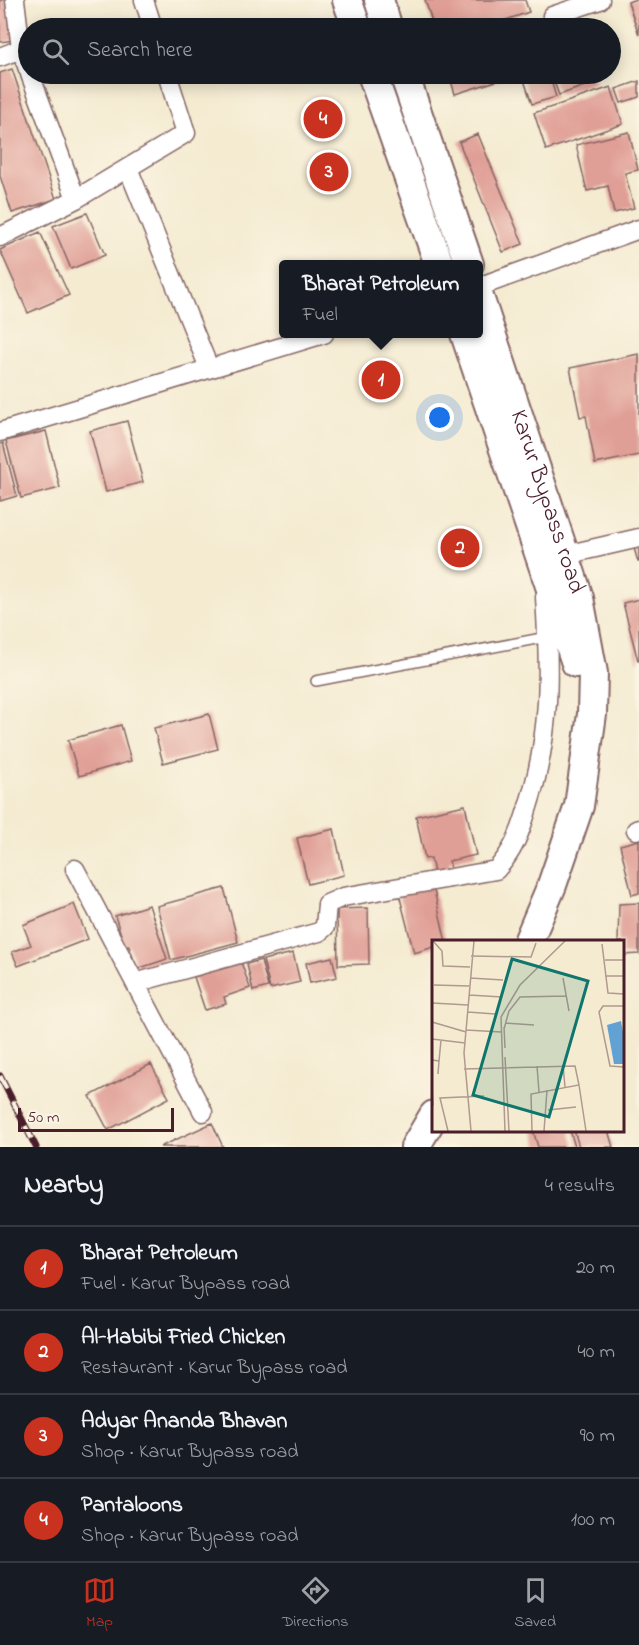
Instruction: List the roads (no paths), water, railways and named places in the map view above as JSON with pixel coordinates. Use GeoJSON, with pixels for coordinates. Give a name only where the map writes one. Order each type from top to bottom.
{"type":"FeatureCollection","features":[{"type":"Feature","properties":{"kind":"main road"},"geometry":{"type":"LineString","coordinates":[[347,0],[353,18]]}},
{"type":"Feature","properties":{"kind":"main road"},"geometry":{"type":"LineString","coordinates":[[379,0],[385,18]]}},
{"type":"Feature","properties":{"kind":"main road"},"geometry":{"type":"LineString","coordinates":[[376,84],[438,260]]}},
{"type":"Feature","properties":{"kind":"main road"},"geometry":{"type":"LineString","coordinates":[[407,84],[468,260]]}},
{"type":"Feature","properties":{"kind":"main road","name":"Karur Bypass road"},"geometry":{"type":"LineString","coordinates":[[483,312],[554,562]]}},
{"type":"Feature","properties":{"kind":"main road","name":"Karur Bypass road"},"geometry":{"type":"LineString","coordinates":[[467,338],[554,562],[579,598],[593,673],[592,714],[579,806],[552,885],[529,940]]}},
{"type":"Feature","properties":{"kind":"main road"},"geometry":{"type":"LineString","coordinates":[[416,1147],[432,1119]]}},
{"type":"Feature","properties":{"kind":"street"},"geometry":{"type":"LineString","coordinates":[[15,0],[18,24]]}},
{"type":"Feature","properties":{"kind":"street"},"geometry":{"type":"LineString","coordinates":[[144,0],[150,18]]}},
{"type":"Feature","properties":{"kind":"street"},"geometry":{"type":"LineString","coordinates":[[552,16],[600,0]]}},
{"type":"Feature","properties":{"kind":"street"},"geometry":{"type":"LineString","coordinates":[[0,57],[18,50]]}},
{"type":"Feature","properties":{"kind":"street"},"geometry":{"type":"LineString","coordinates":[[34,84],[76,199]]}},
{"type":"Feature","properties":{"kind":"street"},"geometry":{"type":"LineString","coordinates":[[0,237],[76,199],[186,133],[170,84]]}},
{"type":"Feature","properties":{"kind":"street"},"geometry":{"type":"LineString","coordinates":[[128,168],[209,368]]}},
{"type":"Feature","properties":{"kind":"street"},"geometry":{"type":"LineString","coordinates":[[483,285],[639,229]]}},
{"type":"Feature","properties":{"kind":"street"},"geometry":{"type":"LineString","coordinates":[[1,429],[308,338]]}},
{"type":"Feature","properties":{"kind":"street"},"geometry":{"type":"LineString","coordinates":[[135,983],[319,932],[325,927],[327,904],[343,897],[496,870],[514,848],[538,777],[547,732],[549,690],[547,637],[554,562],[639,538]]}},
{"type":"Feature","properties":{"kind":"street"},"geometry":{"type":"LineString","coordinates":[[75,869],[203,1112]]}},
{"type":"Feature","properties":{"kind":"lane"},"geometry":{"type":"LineString","coordinates":[[316,681],[547,637]]}},
{"type":"Feature","properties":{"kind":"railway"},"geometry":{"type":"LineString","coordinates":[[0,1076],[36,1147]]}},
{"type":"Feature","properties":{"kind":"place","name":"Pantaloons"},"geometry":{"type":"Point","coordinates":[323,119]}},
{"type":"Feature","properties":{"kind":"place","name":"Adyar Ananda Bhavan"},"geometry":{"type":"Point","coordinates":[329,172]}},
{"type":"Feature","properties":{"kind":"place","name":"Bharat Petroleum"},"geometry":{"type":"Point","coordinates":[381,380]}},
{"type":"Feature","properties":{"kind":"place","name":"Al-Habibi Fried Chicken"},"geometry":{"type":"Point","coordinates":[460,548]}}]}
